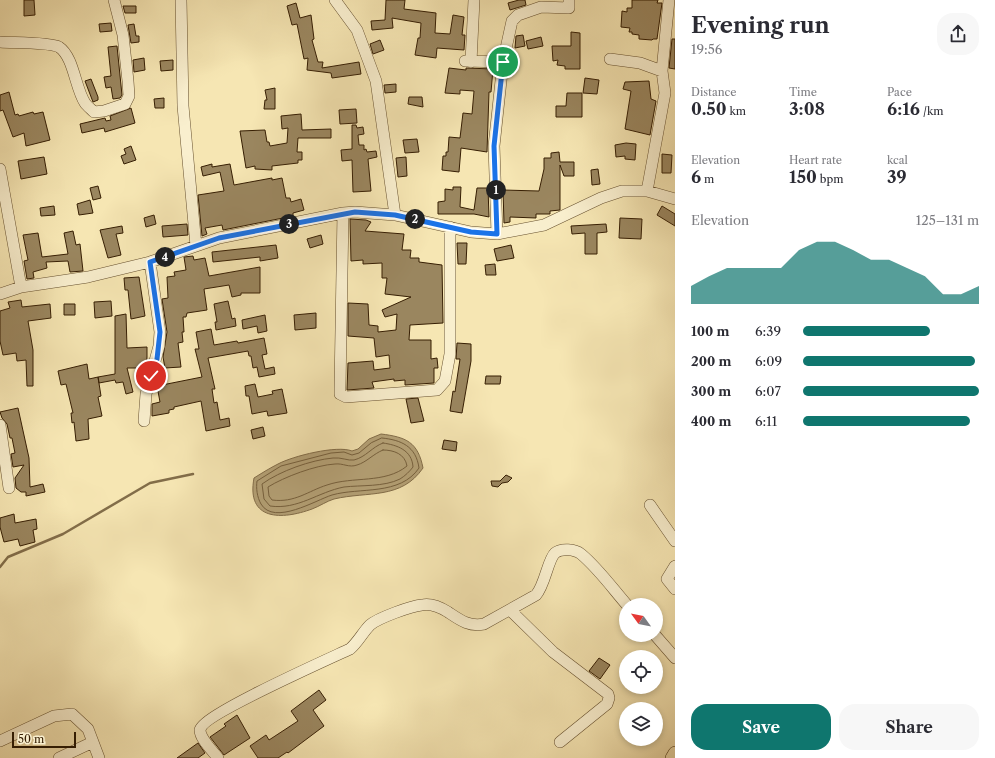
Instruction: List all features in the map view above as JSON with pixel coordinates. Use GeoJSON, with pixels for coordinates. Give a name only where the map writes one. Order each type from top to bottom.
{"type":"FeatureCollection","features":[{"type":"Feature","properties":{"kind":"main road"},"geometry":{"type":"LineString","coordinates":[[672,758],[675,753]]}},
{"type":"Feature","properties":{"kind":"street"},"geometry":{"type":"LineString","coordinates":[[0,42],[43,44],[58,47],[67,55],[79,91],[86,104],[94,112],[104,111],[125,104],[130,96],[122,35],[114,0]]}},
{"type":"Feature","properties":{"kind":"street"},"geometry":{"type":"LineString","coordinates":[[181,0],[183,106],[196,246]]}},
{"type":"Feature","properties":{"kind":"street"},"geometry":{"type":"LineString","coordinates":[[335,0],[357,30],[376,81],[395,215]]}},
{"type":"Feature","properties":{"kind":"street"},"geometry":{"type":"LineString","coordinates":[[474,0],[468,62],[503,62]]}},
{"type":"Feature","properties":{"kind":"street"},"geometry":{"type":"LineString","coordinates":[[497,234],[494,146],[503,62],[510,25],[514,17],[541,3],[569,8],[569,0]]}},
{"type":"Feature","properties":{"kind":"street"},"geometry":{"type":"LineString","coordinates":[[647,191],[665,93],[662,70],[669,0]]}},
{"type":"Feature","properties":{"kind":"street"},"geometry":{"type":"LineString","coordinates":[[610,59],[640,63],[662,70]]}},
{"type":"Feature","properties":{"kind":"street"},"geometry":{"type":"LineString","coordinates":[[0,169],[21,287]]}},
{"type":"Feature","properties":{"kind":"street"},"geometry":{"type":"LineString","coordinates":[[0,294],[21,287],[88,276],[150,262],[219,238],[343,213],[355,212],[395,215],[471,232],[497,234],[544,225],[601,198],[622,191],[647,191],[675,199]]}},
{"type":"Feature","properties":{"kind":"street"},"geometry":{"type":"LineString","coordinates":[[343,213],[340,394],[346,397],[431,391],[437,390],[445,381],[450,354],[450,227]]}},
{"type":"Feature","properties":{"kind":"street"},"geometry":{"type":"LineString","coordinates":[[144,421],[146,394],[159,346],[160,332],[150,262]]}},
{"type":"Feature","properties":{"kind":"street"},"geometry":{"type":"LineString","coordinates":[[0,425],[9,488]]}},
{"type":"Feature","properties":{"kind":"street"},"geometry":{"type":"LineString","coordinates":[[650,505],[675,541]]}},
{"type":"Feature","properties":{"kind":"street"},"geometry":{"type":"LineString","coordinates":[[218,758],[203,739],[200,731],[204,724],[246,698],[350,648],[358,642],[370,626],[380,619],[422,605],[433,605],[467,624],[476,626],[484,624],[536,595],[542,588],[551,558],[556,552],[566,550],[581,554],[622,598]]}},
{"type":"Feature","properties":{"kind":"street"},"geometry":{"type":"LineString","coordinates":[[675,566],[667,579],[675,589]]}},
{"type":"Feature","properties":{"kind":"street"},"geometry":{"type":"LineString","coordinates":[[510,610],[553,652],[608,694],[610,698],[607,704],[560,742]]}},
{"type":"Feature","properties":{"kind":"street"},"geometry":{"type":"LineString","coordinates":[[661,642],[675,658]]}},
{"type":"Feature","properties":{"kind":"street"},"geometry":{"type":"LineString","coordinates":[[0,741],[54,716],[72,714],[88,729],[99,758]]}},
{"type":"Feature","properties":{"kind":"street"},"geometry":{"type":"LineString","coordinates":[[59,758],[93,742]]}},
{"type":"Feature","properties":{"kind":"water"},"geometry":{"type":"Polygon","coordinates":[[[381,434],[404,439],[410,442],[418,452],[423,468],[405,485],[394,490],[334,499],[301,513],[289,515],[269,514],[261,510],[255,503],[253,492],[254,478],[272,467],[285,461],[315,452],[336,449],[352,451],[358,449],[369,439],[381,434]]]}},
{"type":"Feature","properties":{"kind":"building"},"geometry":{"type":"Polygon","coordinates":[[[24,0],[34,0],[35,15],[24,16],[24,0]]]}},
{"type":"Feature","properties":{"kind":"building"},"geometry":{"type":"Polygon","coordinates":[[[386,0],[405,0],[404,9],[436,13],[435,33],[450,34],[453,15],[464,17],[462,35],[465,35],[464,50],[437,48],[436,58],[415,55],[418,38],[420,38],[421,23],[392,18],[393,28],[372,30],[371,21],[385,20],[386,0]]]}},
{"type":"Feature","properties":{"kind":"building"},"geometry":{"type":"Polygon","coordinates":[[[525,0],[526,5],[510,10],[508,3],[525,0]]]}},
{"type":"Feature","properties":{"kind":"building"},"geometry":{"type":"Polygon","coordinates":[[[632,0],[658,0],[657,3],[662,3],[657,39],[639,39],[639,35],[629,32],[630,28],[621,27],[622,11],[627,12],[627,8],[632,8],[632,0]]]}},
{"type":"Feature","properties":{"kind":"building"},"geometry":{"type":"Polygon","coordinates":[[[296,3],[300,18],[311,15],[314,39],[312,40],[318,62],[323,62],[322,68],[359,62],[361,74],[332,78],[331,73],[307,70],[308,58],[304,59],[297,24],[292,25],[287,6],[296,3]]]}},
{"type":"Feature","properties":{"kind":"building"},"geometry":{"type":"Polygon","coordinates":[[[123,6],[136,6],[136,13],[125,13],[123,6]]]}},
{"type":"Feature","properties":{"kind":"building"},"geometry":{"type":"Polygon","coordinates":[[[111,23],[112,31],[100,32],[99,24],[111,23]]]}},
{"type":"Feature","properties":{"kind":"building"},"geometry":{"type":"Polygon","coordinates":[[[134,24],[136,36],[139,36],[139,42],[131,43],[128,25],[134,24]]]}},
{"type":"Feature","properties":{"kind":"building"},"geometry":{"type":"Polygon","coordinates":[[[571,32],[580,33],[580,69],[565,69],[565,66],[557,65],[558,60],[553,61],[552,46],[571,46],[571,32]]]}},
{"type":"Feature","properties":{"kind":"building"},"geometry":{"type":"Polygon","coordinates":[[[523,35],[525,46],[515,48],[516,36],[523,35]]]}},
{"type":"Feature","properties":{"kind":"building"},"geometry":{"type":"Polygon","coordinates":[[[541,37],[543,46],[528,49],[526,41],[541,37]]]}},
{"type":"Feature","properties":{"kind":"building"},"geometry":{"type":"Polygon","coordinates":[[[672,39],[675,39],[675,69],[669,68],[672,39]]]}},
{"type":"Feature","properties":{"kind":"building"},"geometry":{"type":"Polygon","coordinates":[[[380,40],[384,50],[373,54],[370,44],[380,40]]]}},
{"type":"Feature","properties":{"kind":"building"},"geometry":{"type":"Polygon","coordinates":[[[117,46],[122,95],[120,98],[113,99],[111,87],[106,88],[104,77],[111,76],[108,47],[117,46]]]}},
{"type":"Feature","properties":{"kind":"building"},"geometry":{"type":"Polygon","coordinates":[[[144,58],[145,70],[134,72],[133,60],[144,58]]]}},
{"type":"Feature","properties":{"kind":"building"},"geometry":{"type":"Polygon","coordinates":[[[173,60],[173,70],[161,71],[160,61],[173,60]]]}},
{"type":"Feature","properties":{"kind":"building"},"geometry":{"type":"Polygon","coordinates":[[[449,68],[466,70],[466,68],[493,69],[491,92],[489,92],[487,152],[461,148],[459,172],[442,170],[443,156],[446,156],[446,152],[448,152],[449,137],[460,138],[463,113],[472,114],[474,91],[460,90],[460,94],[445,93],[449,68]]]}},
{"type":"Feature","properties":{"kind":"building"},"geometry":{"type":"Polygon","coordinates":[[[585,78],[599,80],[597,94],[583,93],[585,78]]]}},
{"type":"Feature","properties":{"kind":"building"},"geometry":{"type":"Polygon","coordinates":[[[91,79],[98,97],[98,100],[93,102],[85,81],[91,79]]]}},
{"type":"Feature","properties":{"kind":"building"},"geometry":{"type":"Polygon","coordinates":[[[649,81],[651,99],[656,101],[650,135],[625,129],[631,91],[623,89],[625,82],[649,81]]]}},
{"type":"Feature","properties":{"kind":"building"},"geometry":{"type":"Polygon","coordinates":[[[396,84],[396,92],[385,93],[384,85],[396,84]]]}},
{"type":"Feature","properties":{"kind":"building"},"geometry":{"type":"Polygon","coordinates":[[[275,88],[275,109],[264,109],[265,100],[267,100],[265,90],[275,88]]]}},
{"type":"Feature","properties":{"kind":"building"},"geometry":{"type":"Polygon","coordinates":[[[9,92],[15,115],[18,114],[19,116],[33,112],[34,114],[43,112],[50,140],[26,146],[24,133],[13,137],[3,110],[0,111],[0,95],[9,92]]]}},
{"type":"Feature","properties":{"kind":"building"},"geometry":{"type":"Polygon","coordinates":[[[567,93],[582,93],[582,117],[556,117],[556,106],[566,106],[567,93]]]}},
{"type":"Feature","properties":{"kind":"building"},"geometry":{"type":"Polygon","coordinates":[[[409,97],[422,97],[423,107],[408,104],[409,97]]]}},
{"type":"Feature","properties":{"kind":"building"},"geometry":{"type":"Polygon","coordinates":[[[164,98],[164,108],[155,108],[154,99],[164,98]]]}},
{"type":"Feature","properties":{"kind":"building"},"geometry":{"type":"Polygon","coordinates":[[[131,108],[135,123],[105,132],[104,128],[82,133],[80,124],[105,118],[106,121],[111,120],[110,116],[131,108]]]}},
{"type":"Feature","properties":{"kind":"building"},"geometry":{"type":"Polygon","coordinates":[[[356,109],[357,123],[340,124],[339,110],[356,109]]]}},
{"type":"Feature","properties":{"kind":"building"},"geometry":{"type":"Polygon","coordinates":[[[301,114],[302,130],[331,129],[331,138],[298,138],[297,152],[302,152],[302,160],[298,160],[298,163],[272,166],[272,170],[255,169],[255,166],[246,168],[240,131],[265,130],[267,142],[269,142],[270,146],[287,143],[288,128],[282,129],[281,116],[301,114]]]}},
{"type":"Feature","properties":{"kind":"building"},"geometry":{"type":"Polygon","coordinates":[[[352,125],[356,125],[357,128],[363,127],[364,134],[358,135],[359,145],[364,145],[364,150],[366,149],[367,152],[376,151],[377,157],[368,159],[371,191],[353,192],[352,160],[342,161],[341,150],[352,149],[352,125]]]}},
{"type":"Feature","properties":{"kind":"building"},"geometry":{"type":"Polygon","coordinates":[[[417,139],[419,152],[405,153],[403,140],[417,139]]]}},
{"type":"Feature","properties":{"kind":"building"},"geometry":{"type":"Polygon","coordinates":[[[626,143],[636,144],[635,160],[625,159],[625,156],[616,157],[615,145],[626,143]]]}},
{"type":"Feature","properties":{"kind":"building"},"geometry":{"type":"Polygon","coordinates":[[[131,146],[136,160],[124,164],[121,156],[126,154],[124,149],[131,146]]]}},
{"type":"Feature","properties":{"kind":"building"},"geometry":{"type":"Polygon","coordinates":[[[559,152],[560,162],[574,162],[574,176],[564,176],[560,165],[560,210],[550,211],[550,214],[536,214],[536,218],[510,217],[510,222],[504,223],[503,190],[539,191],[544,169],[544,158],[551,158],[551,153],[559,152]]]}},
{"type":"Feature","properties":{"kind":"building"},"geometry":{"type":"Polygon","coordinates":[[[662,154],[672,155],[671,173],[662,173],[662,154]]]}},
{"type":"Feature","properties":{"kind":"building"},"geometry":{"type":"Polygon","coordinates":[[[44,157],[47,174],[21,179],[18,161],[44,157]]]}},
{"type":"Feature","properties":{"kind":"building"},"geometry":{"type":"Polygon","coordinates":[[[406,157],[407,176],[398,177],[396,158],[406,157]]]}},
{"type":"Feature","properties":{"kind":"building"},"geometry":{"type":"Polygon","coordinates":[[[212,164],[212,167],[230,164],[234,185],[272,178],[272,180],[282,178],[286,198],[290,198],[291,202],[301,199],[304,210],[293,213],[293,216],[223,230],[222,225],[205,228],[207,234],[202,236],[198,195],[224,191],[220,172],[203,176],[201,167],[212,164]]]}},
{"type":"Feature","properties":{"kind":"building"},"geometry":{"type":"Polygon","coordinates":[[[598,169],[600,184],[592,185],[591,170],[598,169]]]}},
{"type":"Feature","properties":{"kind":"building"},"geometry":{"type":"Polygon","coordinates":[[[98,186],[101,198],[93,200],[90,188],[98,186]]]}},
{"type":"Feature","properties":{"kind":"building"},"geometry":{"type":"Polygon","coordinates":[[[453,187],[461,187],[460,207],[474,210],[477,188],[488,188],[489,217],[474,214],[438,214],[438,202],[445,201],[445,189],[453,190],[453,187]]]}},
{"type":"Feature","properties":{"kind":"building"},"geometry":{"type":"Polygon","coordinates":[[[90,200],[93,213],[79,215],[77,204],[90,200]]]}},
{"type":"Feature","properties":{"kind":"building"},"geometry":{"type":"Polygon","coordinates":[[[54,206],[55,215],[41,216],[40,208],[54,206]]]}},
{"type":"Feature","properties":{"kind":"building"},"geometry":{"type":"Polygon","coordinates":[[[662,206],[675,214],[675,226],[657,215],[662,206]]]}},
{"type":"Feature","properties":{"kind":"building"},"geometry":{"type":"Polygon","coordinates":[[[154,215],[156,224],[146,227],[144,218],[154,215]]]}},
{"type":"Feature","properties":{"kind":"building"},"geometry":{"type":"Polygon","coordinates":[[[620,218],[642,219],[641,239],[619,238],[620,218]]]}},
{"type":"Feature","properties":{"kind":"building"},"geometry":{"type":"Polygon","coordinates":[[[350,219],[366,220],[371,222],[365,231],[404,234],[402,250],[411,250],[410,258],[419,258],[419,262],[442,265],[443,323],[410,325],[409,340],[431,340],[431,359],[437,358],[438,368],[434,368],[434,383],[405,385],[405,380],[394,381],[394,379],[372,382],[374,388],[347,390],[348,363],[373,361],[374,370],[390,368],[389,355],[376,357],[374,338],[348,336],[348,303],[368,304],[369,325],[378,326],[378,332],[396,330],[397,314],[385,317],[382,310],[411,297],[385,294],[387,278],[382,278],[382,263],[363,264],[363,260],[351,261],[350,219]]]}},
{"type":"Feature","properties":{"kind":"building"},"geometry":{"type":"Polygon","coordinates":[[[187,224],[188,235],[163,237],[162,226],[187,224]]]}},
{"type":"Feature","properties":{"kind":"building"},"geometry":{"type":"Polygon","coordinates":[[[606,224],[607,232],[597,233],[597,254],[585,254],[585,233],[572,234],[571,226],[606,224]]]}},
{"type":"Feature","properties":{"kind":"building"},"geometry":{"type":"Polygon","coordinates":[[[122,226],[123,233],[116,234],[121,255],[108,258],[100,230],[122,226]]]}},
{"type":"Feature","properties":{"kind":"building"},"geometry":{"type":"Polygon","coordinates":[[[73,231],[76,245],[80,244],[83,271],[70,272],[68,261],[46,262],[47,268],[33,272],[34,278],[27,279],[24,261],[28,260],[23,235],[38,233],[42,257],[68,254],[64,233],[73,231]]]}},
{"type":"Feature","properties":{"kind":"building"},"geometry":{"type":"Polygon","coordinates":[[[321,235],[323,244],[310,248],[307,239],[321,235]]]}},
{"type":"Feature","properties":{"kind":"building"},"geometry":{"type":"Polygon","coordinates":[[[457,243],[467,243],[466,264],[458,264],[457,243]]]}},
{"type":"Feature","properties":{"kind":"building"},"geometry":{"type":"Polygon","coordinates":[[[276,245],[278,258],[260,261],[260,257],[213,262],[212,252],[276,245]]]}},
{"type":"Feature","properties":{"kind":"building"},"geometry":{"type":"Polygon","coordinates":[[[511,245],[514,258],[497,261],[494,249],[511,245]]]}},
{"type":"Feature","properties":{"kind":"building"},"geometry":{"type":"Polygon","coordinates":[[[193,256],[194,260],[205,258],[209,276],[260,267],[260,293],[241,293],[241,295],[232,297],[229,285],[204,289],[207,310],[187,313],[186,317],[183,317],[183,342],[178,343],[181,367],[165,368],[163,357],[167,332],[162,299],[168,298],[167,277],[175,276],[174,272],[186,270],[184,257],[193,256]]]}},
{"type":"Feature","properties":{"kind":"building"},"geometry":{"type":"Polygon","coordinates":[[[495,264],[496,275],[486,275],[485,265],[495,264]]]}},
{"type":"Feature","properties":{"kind":"building"},"geometry":{"type":"Polygon","coordinates":[[[139,277],[145,316],[131,319],[128,290],[125,290],[124,278],[139,277]]]}},
{"type":"Feature","properties":{"kind":"building"},"geometry":{"type":"Polygon","coordinates":[[[21,300],[22,307],[50,304],[51,318],[28,321],[33,350],[33,386],[27,386],[26,360],[17,361],[16,353],[3,355],[0,341],[0,311],[10,308],[8,302],[21,300]]]}},
{"type":"Feature","properties":{"kind":"building"},"geometry":{"type":"Polygon","coordinates":[[[111,301],[112,316],[95,318],[94,302],[111,301]]]}},
{"type":"Feature","properties":{"kind":"building"},"geometry":{"type":"Polygon","coordinates":[[[228,301],[232,319],[235,318],[236,326],[216,330],[215,322],[217,322],[214,304],[228,301]]]}},
{"type":"Feature","properties":{"kind":"building"},"geometry":{"type":"Polygon","coordinates":[[[64,304],[75,304],[75,315],[64,315],[64,304]]]}},
{"type":"Feature","properties":{"kind":"building"},"geometry":{"type":"Polygon","coordinates":[[[316,313],[316,328],[295,330],[294,315],[316,313]]]}},
{"type":"Feature","properties":{"kind":"building"},"geometry":{"type":"Polygon","coordinates":[[[126,314],[127,348],[147,347],[147,357],[146,368],[127,368],[133,392],[126,394],[123,382],[116,383],[115,380],[99,383],[98,377],[115,374],[115,316],[126,314]]]}},
{"type":"Feature","properties":{"kind":"building"},"geometry":{"type":"Polygon","coordinates":[[[265,315],[267,331],[258,333],[257,326],[243,329],[242,320],[265,315]]]}},
{"type":"Feature","properties":{"kind":"building"},"geometry":{"type":"Polygon","coordinates":[[[211,329],[214,345],[237,341],[238,343],[264,338],[267,354],[262,355],[265,369],[274,367],[275,374],[259,377],[257,367],[253,368],[251,356],[249,356],[248,351],[208,358],[215,389],[212,389],[214,403],[217,402],[220,420],[229,418],[230,426],[206,431],[201,401],[174,407],[174,409],[169,410],[169,413],[152,416],[152,404],[160,402],[157,386],[202,377],[195,349],[199,349],[196,332],[211,329]]]}},
{"type":"Feature","properties":{"kind":"building"},"geometry":{"type":"Polygon","coordinates":[[[457,343],[471,344],[471,361],[462,413],[450,411],[453,391],[455,392],[460,359],[456,359],[457,343]]]}},
{"type":"Feature","properties":{"kind":"building"},"geometry":{"type":"Polygon","coordinates":[[[87,364],[89,379],[98,377],[101,396],[98,397],[102,416],[88,419],[89,439],[76,441],[74,422],[72,423],[71,413],[73,413],[66,384],[61,385],[58,371],[87,364]]]}},
{"type":"Feature","properties":{"kind":"building"},"geometry":{"type":"Polygon","coordinates":[[[486,376],[501,376],[500,384],[485,384],[486,376]]]}},
{"type":"Feature","properties":{"kind":"building"},"geometry":{"type":"Polygon","coordinates":[[[255,384],[258,397],[273,394],[272,391],[282,389],[287,413],[268,416],[267,411],[252,414],[249,396],[246,396],[245,386],[255,384]]]}},
{"type":"Feature","properties":{"kind":"building"},"geometry":{"type":"Polygon","coordinates":[[[418,398],[424,421],[411,423],[406,399],[418,398]]]}},
{"type":"Feature","properties":{"kind":"building"},"geometry":{"type":"Polygon","coordinates":[[[18,408],[29,458],[30,487],[43,484],[45,492],[26,496],[26,492],[21,492],[16,488],[15,478],[24,465],[13,467],[11,454],[15,453],[12,438],[10,438],[7,424],[2,418],[0,412],[18,408]]]}},
{"type":"Feature","properties":{"kind":"building"},"geometry":{"type":"Polygon","coordinates":[[[263,427],[265,436],[253,439],[251,430],[263,427]]]}},
{"type":"Feature","properties":{"kind":"building"},"geometry":{"type":"Polygon","coordinates":[[[444,440],[457,442],[456,451],[442,449],[444,440]]]}},
{"type":"Feature","properties":{"kind":"building"},"geometry":{"type":"Polygon","coordinates":[[[506,475],[512,478],[508,482],[502,483],[498,487],[492,486],[491,481],[500,481],[506,475]]]}},
{"type":"Feature","properties":{"kind":"building"},"geometry":{"type":"Polygon","coordinates":[[[14,514],[15,523],[36,519],[37,529],[33,530],[35,542],[20,546],[18,539],[4,542],[0,527],[0,518],[14,514]]]}},
{"type":"Feature","properties":{"kind":"building"},"geometry":{"type":"Polygon","coordinates":[[[599,658],[610,665],[600,679],[589,671],[599,658]]]}},
{"type":"Feature","properties":{"kind":"building"},"geometry":{"type":"Polygon","coordinates":[[[319,690],[326,700],[313,710],[324,726],[288,753],[287,752],[278,758],[258,758],[250,746],[266,735],[269,740],[298,721],[291,711],[319,690]]]}},
{"type":"Feature","properties":{"kind":"building"},"geometry":{"type":"Polygon","coordinates":[[[237,715],[250,738],[224,755],[210,737],[226,726],[224,724],[237,715]]]}},
{"type":"Feature","properties":{"kind":"building"},"geometry":{"type":"Polygon","coordinates":[[[198,743],[205,753],[198,758],[177,758],[198,743]]]}},
{"type":"Feature","properties":{"kind":"waterway"},"geometry":{"type":"LineString","coordinates":[[0,567],[8,557],[63,534],[150,483],[193,474]]}},
{"type":"Feature","properties":{"kind":"route"},"geometry":{"type":"LineString","coordinates":[[151,376],[157,359],[160,332],[150,262],[219,238],[343,213],[355,212],[395,215],[471,232],[497,234],[494,146],[503,62]]}}]}
